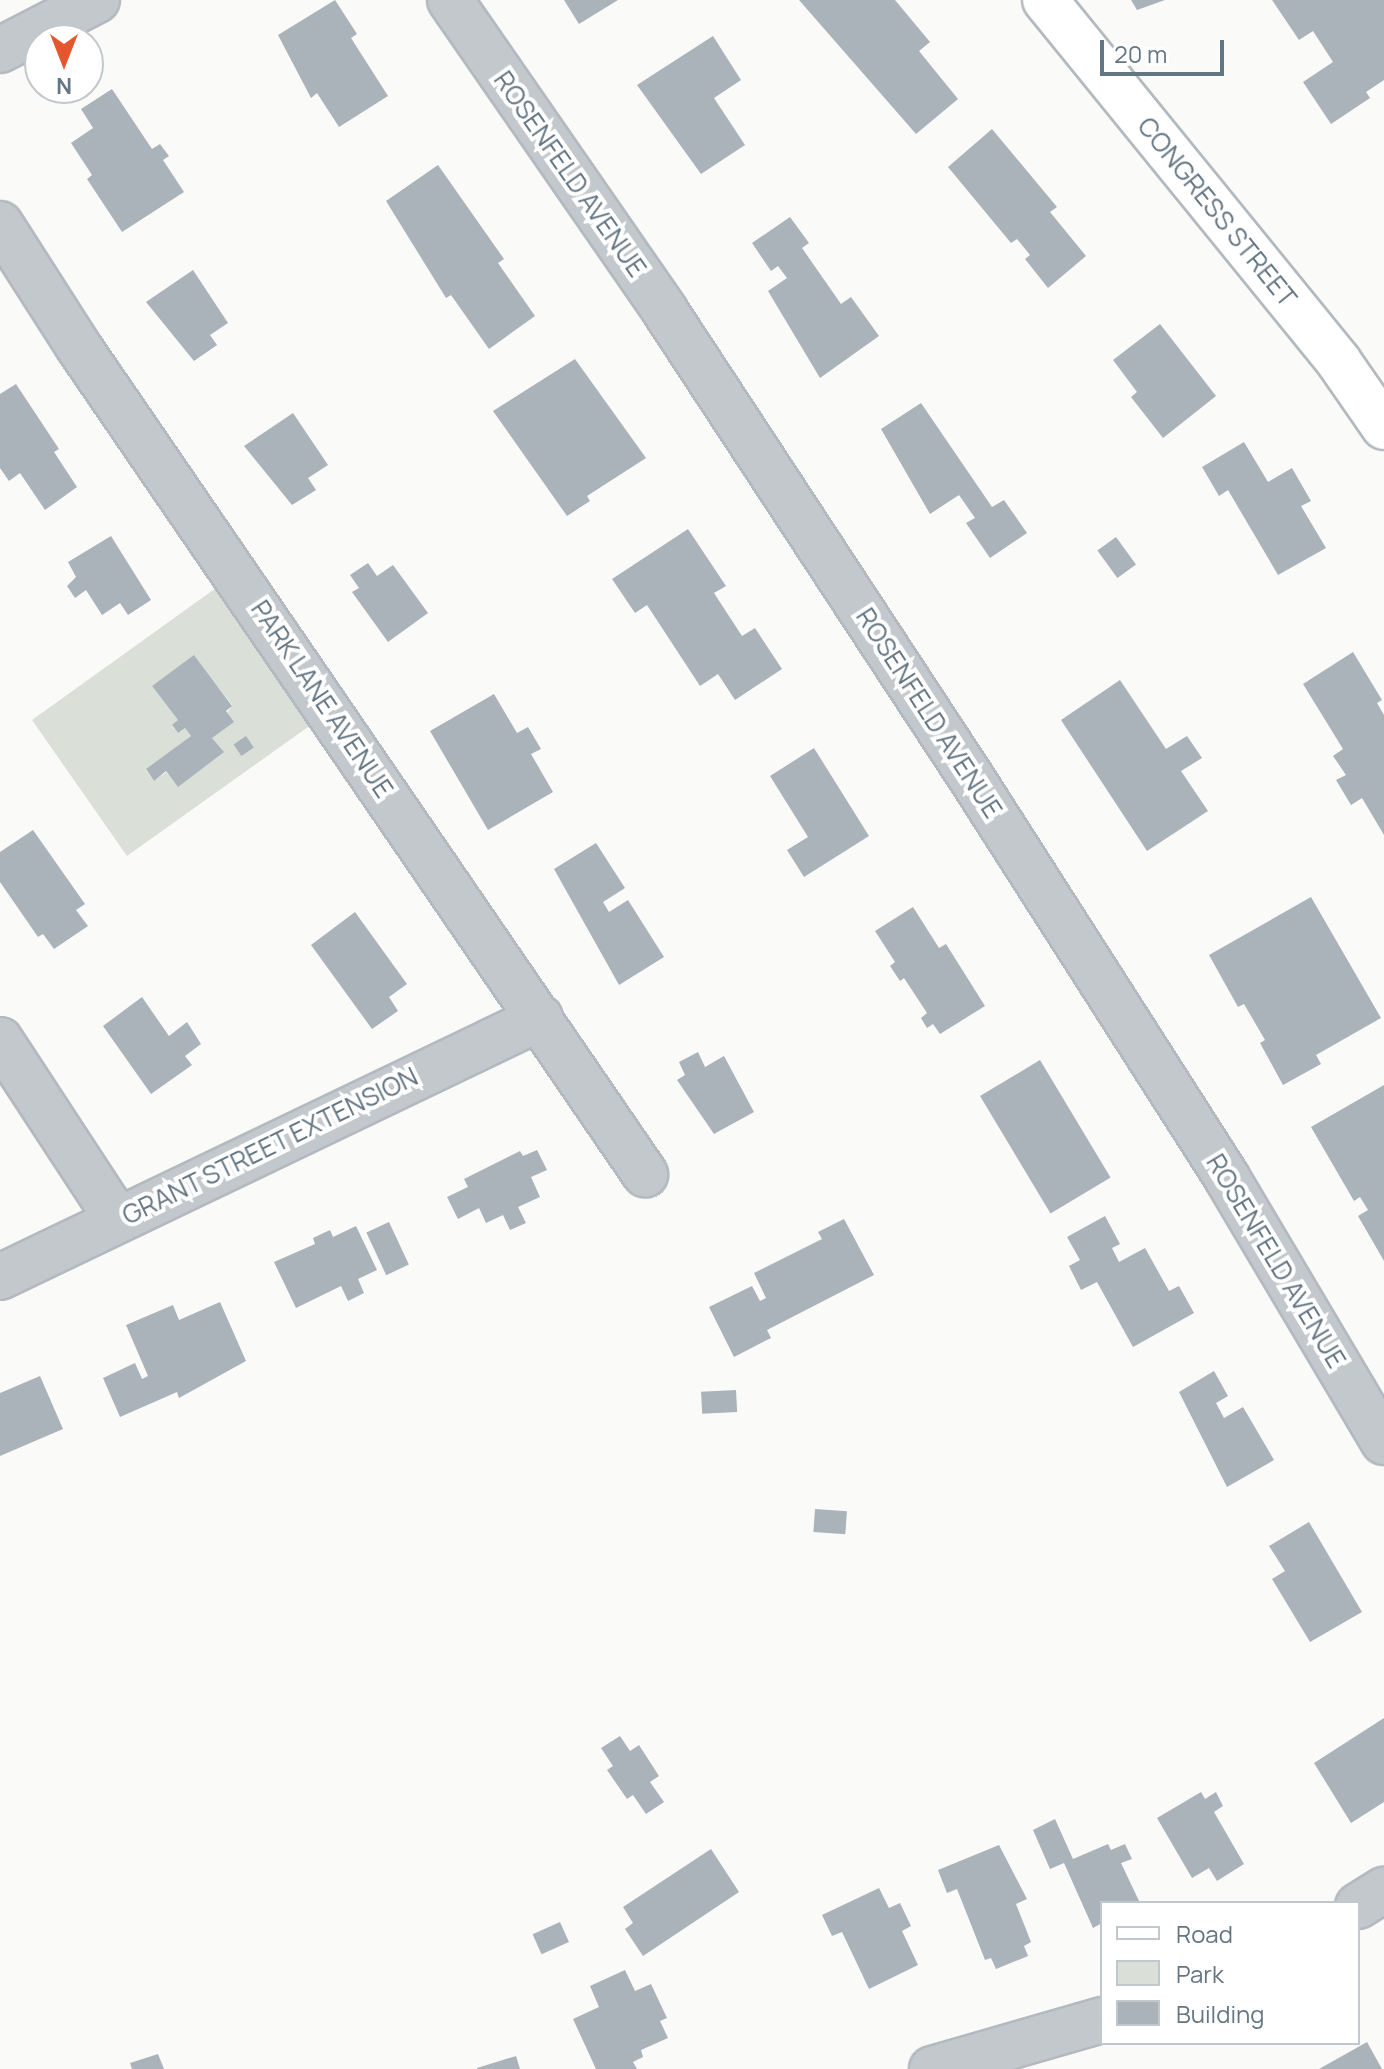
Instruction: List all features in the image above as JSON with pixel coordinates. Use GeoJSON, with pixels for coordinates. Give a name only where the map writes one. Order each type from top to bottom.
{"type":"FeatureCollection","features":[{"type":"Feature","properties":{"kind":"main road","name":"CONGRESS STREET"},"geometry":{"type":"LineString","coordinates":[[1045,0],[1339,362],[1384,427]]}},
{"type":"Feature","properties":{"kind":"street"},"geometry":{"type":"LineString","coordinates":[[0,50],[97,0]]}},
{"type":"Feature","properties":{"kind":"street","name":"ROSENFELD AVENUE"},"geometry":{"type":"LineString","coordinates":[[450,0],[665,311],[974,782],[1227,1178],[1384,1442]]}},
{"type":"Feature","properties":{"kind":"street","name":"PARK LANE AVENUE"},"geometry":{"type":"LineString","coordinates":[[0,224],[78,346],[645,1174]]}},
{"type":"Feature","properties":{"kind":"street","name":"GRANT STREET EXTENSION"},"geometry":{"type":"LineString","coordinates":[[0,1277],[540,1018]]}},
{"type":"Feature","properties":{"kind":"street"},"geometry":{"type":"LineString","coordinates":[[0,1040],[117,1219]]}},
{"type":"Feature","properties":{"kind":"street"},"geometry":{"type":"LineString","coordinates":[[1360,1905],[1384,1890]]}},
{"type":"Feature","properties":{"kind":"street"},"geometry":{"type":"LineString","coordinates":[[932,2069],[1100,2021]]}},
{"type":"Feature","properties":{"kind":"green space"},"geometry":{"type":"Polygon","coordinates":[[[216,588],[315,722],[127,856],[32,720],[216,588]],[[194,656],[152,686],[178,720],[172,726],[178,733],[185,728],[191,736],[146,770],[154,781],[166,772],[178,786],[223,752],[212,738],[232,705],[194,656]]]}},
{"type":"Feature","properties":{"kind":"building"},"geometry":{"type":"Polygon","coordinates":[[[335,0],[357,34],[351,38],[388,96],[339,127],[317,93],[311,98],[278,35],[335,0]]]}},
{"type":"Feature","properties":{"kind":"building"},"geometry":{"type":"Polygon","coordinates":[[[564,0],[618,0],[579,24],[564,0]]]}},
{"type":"Feature","properties":{"kind":"building"},"geometry":{"type":"Polygon","coordinates":[[[799,0],[895,0],[930,42],[919,51],[958,99],[916,134],[799,0]]]}},
{"type":"Feature","properties":{"kind":"building"},"geometry":{"type":"Polygon","coordinates":[[[1131,0],[1165,0],[1137,10],[1131,0]]]}},
{"type":"Feature","properties":{"kind":"building"},"geometry":{"type":"Polygon","coordinates":[[[1272,0],[1384,0],[1384,80],[1366,92],[1370,98],[1331,124],[1303,82],[1333,62],[1313,31],[1299,40],[1272,0]]]}},
{"type":"Feature","properties":{"kind":"building"},"geometry":{"type":"Polygon","coordinates":[[[713,36],[741,80],[714,98],[745,145],[701,174],[637,85],[713,36]]]}},
{"type":"Feature","properties":{"kind":"building"},"geometry":{"type":"Polygon","coordinates":[[[112,89],[152,149],[160,144],[169,156],[163,160],[184,192],[122,232],[87,179],[92,175],[71,143],[93,128],[81,109],[89,104],[104,104],[104,94],[112,89]]]}},
{"type":"Feature","properties":{"kind":"building"},"geometry":{"type":"Polygon","coordinates":[[[992,129],[1057,207],[1050,212],[1086,256],[1048,288],[1025,259],[1030,255],[1017,239],[1011,243],[948,167],[992,129]]]}},
{"type":"Feature","properties":{"kind":"building"},"geometry":{"type":"Polygon","coordinates":[[[438,165],[504,259],[498,263],[535,316],[489,349],[451,295],[446,298],[386,201],[438,165]]]}},
{"type":"Feature","properties":{"kind":"building"},"geometry":{"type":"Polygon","coordinates":[[[790,217],[809,243],[802,248],[841,304],[851,297],[879,336],[820,378],[768,291],[787,278],[778,266],[771,271],[752,243],[790,217]]]}},
{"type":"Feature","properties":{"kind":"building"},"geometry":{"type":"Polygon","coordinates":[[[193,270],[228,323],[210,335],[217,345],[194,361],[146,302],[193,270]]]}},
{"type":"Feature","properties":{"kind":"building"},"geometry":{"type":"Polygon","coordinates":[[[1160,324],[1216,396],[1163,438],[1131,397],[1137,392],[1113,360],[1160,324]]]}},
{"type":"Feature","properties":{"kind":"building"},"geometry":{"type":"Polygon","coordinates":[[[575,359],[646,458],[587,496],[590,501],[567,516],[493,411],[575,359]]]}},
{"type":"Feature","properties":{"kind":"building"},"geometry":{"type":"Polygon","coordinates":[[[16,384],[59,449],[54,452],[77,487],[45,510],[20,473],[9,481],[0,468],[0,394],[16,384]]]}},
{"type":"Feature","properties":{"kind":"building"},"geometry":{"type":"Polygon","coordinates":[[[921,403],[992,507],[1004,500],[1027,533],[990,558],[966,523],[975,518],[959,495],[930,514],[881,429],[921,403]]]}},
{"type":"Feature","properties":{"kind":"building"},"geometry":{"type":"Polygon","coordinates":[[[293,413],[328,465],[308,478],[316,490],[292,505],[244,446],[293,413]]]}},
{"type":"Feature","properties":{"kind":"building"},"geometry":{"type":"Polygon","coordinates":[[[1244,442],[1268,482],[1292,468],[1311,501],[1301,506],[1326,548],[1278,575],[1228,490],[1219,496],[1202,467],[1244,442]]]}},
{"type":"Feature","properties":{"kind":"building"},"geometry":{"type":"Polygon","coordinates":[[[688,529],[726,586],[714,593],[742,636],[755,628],[782,669],[735,700],[718,674],[700,686],[647,605],[635,613],[612,579],[688,529]]]}},
{"type":"Feature","properties":{"kind":"building"},"geometry":{"type":"Polygon","coordinates":[[[111,536],[151,600],[128,615],[120,603],[102,615],[86,590],[75,598],[67,586],[76,577],[68,562],[111,536]]]}},
{"type":"Feature","properties":{"kind":"building"},"geometry":{"type":"Polygon","coordinates":[[[1116,537],[1136,565],[1117,578],[1097,551],[1116,537]]]}},
{"type":"Feature","properties":{"kind":"building"},"geometry":{"type":"Polygon","coordinates":[[[368,563],[377,576],[393,565],[428,613],[388,642],[352,592],[359,588],[350,575],[368,563]]]}},
{"type":"Feature","properties":{"kind":"building"},"geometry":{"type":"Polygon","coordinates":[[[1353,652],[1382,700],[1377,703],[1384,715],[1384,835],[1362,798],[1351,805],[1336,780],[1346,775],[1333,756],[1343,749],[1303,684],[1353,652]]]}},
{"type":"Feature","properties":{"kind":"building"},"geometry":{"type":"Polygon","coordinates":[[[194,655],[232,706],[226,711],[234,722],[212,738],[224,752],[178,787],[166,771],[154,781],[146,769],[191,736],[185,728],[178,733],[172,725],[178,720],[152,686],[194,655]]]}},
{"type":"Feature","properties":{"kind":"building"},"geometry":{"type":"Polygon","coordinates":[[[1120,680],[1166,749],[1187,736],[1202,758],[1181,771],[1208,811],[1147,851],[1061,720],[1120,680]]]}},
{"type":"Feature","properties":{"kind":"building"},"geometry":{"type":"Polygon","coordinates":[[[494,694],[517,733],[528,727],[541,749],[531,754],[553,792],[488,830],[430,731],[494,694]]]}},
{"type":"Feature","properties":{"kind":"building"},"geometry":{"type":"Polygon","coordinates":[[[246,736],[254,748],[241,756],[234,744],[246,736]]]}},
{"type":"Feature","properties":{"kind":"building"},"geometry":{"type":"Polygon","coordinates":[[[814,748],[869,836],[804,877],[787,850],[808,837],[770,776],[814,748]]]}},
{"type":"Feature","properties":{"kind":"building"},"geometry":{"type":"Polygon","coordinates":[[[33,830],[85,904],[76,910],[88,926],[54,949],[43,934],[38,937],[0,882],[0,852],[33,830]]]}},
{"type":"Feature","properties":{"kind":"building"},"geometry":{"type":"Polygon","coordinates":[[[596,843],[625,888],[603,902],[609,912],[628,900],[664,957],[619,985],[554,869],[596,843]]]}},
{"type":"Feature","properties":{"kind":"building"},"geometry":{"type":"Polygon","coordinates":[[[1311,897],[1381,1018],[1316,1055],[1321,1064],[1283,1085],[1260,1043],[1265,1040],[1244,1004],[1238,1007],[1209,955],[1311,897]]]}},
{"type":"Feature","properties":{"kind":"building"},"geometry":{"type":"Polygon","coordinates":[[[913,907],[939,948],[946,944],[985,1006],[940,1034],[933,1024],[927,1028],[921,1018],[927,1013],[904,978],[900,981],[890,966],[895,962],[875,931],[913,907]]]}},
{"type":"Feature","properties":{"kind":"building"},"geometry":{"type":"Polygon","coordinates":[[[355,912],[407,984],[389,997],[398,1011],[372,1029],[311,945],[355,912]]]}},
{"type":"Feature","properties":{"kind":"building"},"geometry":{"type":"Polygon","coordinates":[[[142,997],[169,1036],[187,1022],[201,1044],[185,1056],[192,1065],[151,1094],[103,1026],[142,997]]]}},
{"type":"Feature","properties":{"kind":"building"},"geometry":{"type":"Polygon","coordinates":[[[698,1052],[705,1067],[724,1056],[754,1112],[714,1134],[677,1080],[685,1075],[679,1062],[698,1052]]]}},
{"type":"Feature","properties":{"kind":"building"},"geometry":{"type":"Polygon","coordinates":[[[1040,1060],[1111,1177],[1051,1213],[980,1096],[1040,1060]]]}},
{"type":"Feature","properties":{"kind":"building"},"geometry":{"type":"Polygon","coordinates":[[[1384,1085],[1384,1261],[1358,1216],[1368,1210],[1360,1197],[1354,1201],[1311,1127],[1384,1085]]]}},
{"type":"Feature","properties":{"kind":"building"},"geometry":{"type":"Polygon","coordinates":[[[537,1150],[547,1170],[531,1177],[540,1197],[518,1207],[526,1223],[510,1230],[503,1215],[486,1223],[479,1208],[458,1219],[447,1197],[468,1187],[464,1179],[520,1151],[523,1156],[537,1150]]]}},
{"type":"Feature","properties":{"kind":"building"},"geometry":{"type":"Polygon","coordinates":[[[1105,1216],[1120,1244],[1112,1248],[1119,1262],[1145,1248],[1169,1291],[1179,1286],[1194,1313],[1133,1347],[1097,1282],[1081,1290],[1069,1266],[1080,1260],[1067,1237],[1105,1216]]]}},
{"type":"Feature","properties":{"kind":"building"},"geometry":{"type":"Polygon","coordinates":[[[844,1219],[874,1275],[767,1330],[771,1338],[734,1357],[709,1307],[752,1286],[760,1301],[766,1298],[754,1273],[822,1239],[818,1232],[844,1219]]]}},
{"type":"Feature","properties":{"kind":"building"},"geometry":{"type":"Polygon","coordinates":[[[389,1222],[409,1265],[386,1275],[366,1233],[389,1222]]]}},
{"type":"Feature","properties":{"kind":"building"},"geometry":{"type":"Polygon","coordinates":[[[356,1226],[377,1270],[358,1279],[364,1293],[348,1301],[341,1286],[296,1308],[274,1262],[315,1244],[313,1238],[330,1230],[333,1237],[356,1226]]]}},
{"type":"Feature","properties":{"kind":"building"},"geometry":{"type":"Polygon","coordinates":[[[220,1302],[246,1361],[179,1398],[177,1392],[120,1417],[103,1378],[135,1363],[142,1379],[148,1376],[126,1325],[173,1305],[179,1320],[220,1302]]]}},
{"type":"Feature","properties":{"kind":"building"},"geometry":{"type":"Polygon","coordinates":[[[1214,1371],[1228,1396],[1216,1403],[1224,1418],[1243,1407],[1274,1460],[1227,1487],[1179,1392],[1214,1371]]]}},
{"type":"Feature","properties":{"kind":"building"},"geometry":{"type":"Polygon","coordinates":[[[40,1376],[63,1429],[0,1456],[0,1393],[40,1376]]]}},
{"type":"Feature","properties":{"kind":"building"},"geometry":{"type":"Polygon","coordinates":[[[736,1390],[737,1412],[702,1414],[701,1392],[736,1390]]]}},
{"type":"Feature","properties":{"kind":"building"},"geometry":{"type":"Polygon","coordinates":[[[815,1509],[847,1511],[845,1534],[813,1532],[815,1509]]]}},
{"type":"Feature","properties":{"kind":"building"},"geometry":{"type":"Polygon","coordinates":[[[1309,1522],[1362,1612],[1310,1642],[1272,1579],[1285,1571],[1269,1546],[1309,1522]]]}},
{"type":"Feature","properties":{"kind":"building"},"geometry":{"type":"Polygon","coordinates":[[[1384,1718],[1384,1802],[1351,1823],[1314,1763],[1384,1718]]]}},
{"type":"Feature","properties":{"kind":"building"},"geometry":{"type":"Polygon","coordinates":[[[620,1736],[630,1751],[639,1745],[659,1776],[650,1782],[664,1802],[646,1814],[633,1795],[627,1799],[607,1770],[613,1766],[601,1748],[620,1736]]]}},
{"type":"Feature","properties":{"kind":"building"},"geometry":{"type":"Polygon","coordinates":[[[1201,1792],[1205,1799],[1216,1792],[1223,1806],[1214,1812],[1244,1864],[1217,1881],[1209,1868],[1192,1878],[1157,1818],[1201,1792]]]}},
{"type":"Feature","properties":{"kind":"building"},"geometry":{"type":"Polygon","coordinates":[[[1055,1819],[1073,1859],[1108,1844],[1111,1850],[1125,1844],[1132,1859],[1121,1863],[1139,1901],[1100,1901],[1100,1924],[1093,1928],[1064,1863],[1050,1869],[1033,1830],[1055,1819]]]}},
{"type":"Feature","properties":{"kind":"building"},"geometry":{"type":"Polygon","coordinates":[[[999,1845],[1027,1899],[1016,1904],[1031,1942],[1024,1946],[1028,1956],[996,1969],[991,1958],[985,1960],[957,1889],[947,1893],[938,1870],[999,1845]]]}},
{"type":"Feature","properties":{"kind":"building"},"geometry":{"type":"Polygon","coordinates":[[[711,1849],[739,1892],[643,1956],[625,1929],[633,1923],[623,1907],[711,1849]]]}},
{"type":"Feature","properties":{"kind":"building"},"geometry":{"type":"Polygon","coordinates":[[[879,1888],[889,1908],[900,1903],[911,1926],[902,1931],[918,1965],[869,1989],[842,1932],[832,1936],[822,1915],[879,1888]]]}},
{"type":"Feature","properties":{"kind":"building"},"geometry":{"type":"Polygon","coordinates":[[[560,1922],[569,1942],[542,1954],[533,1934],[560,1922]]]}},
{"type":"Feature","properties":{"kind":"building"},"geometry":{"type":"Polygon","coordinates":[[[625,1970],[635,1991],[651,1984],[667,2018],[660,2021],[668,2038],[641,2050],[643,2057],[633,2062],[637,2069],[596,2069],[573,2019],[599,2007],[590,1986],[625,1970]]]}},
{"type":"Feature","properties":{"kind":"building"},"geometry":{"type":"Polygon","coordinates":[[[1367,2042],[1382,2069],[1319,2069],[1367,2042]]]}},
{"type":"Feature","properties":{"kind":"building"},"geometry":{"type":"Polygon","coordinates":[[[158,2054],[164,2069],[132,2069],[130,2063],[158,2054]]]}},
{"type":"Feature","properties":{"kind":"building"},"geometry":{"type":"Polygon","coordinates":[[[516,2056],[520,2069],[477,2069],[477,2068],[516,2056]]]}}]}
